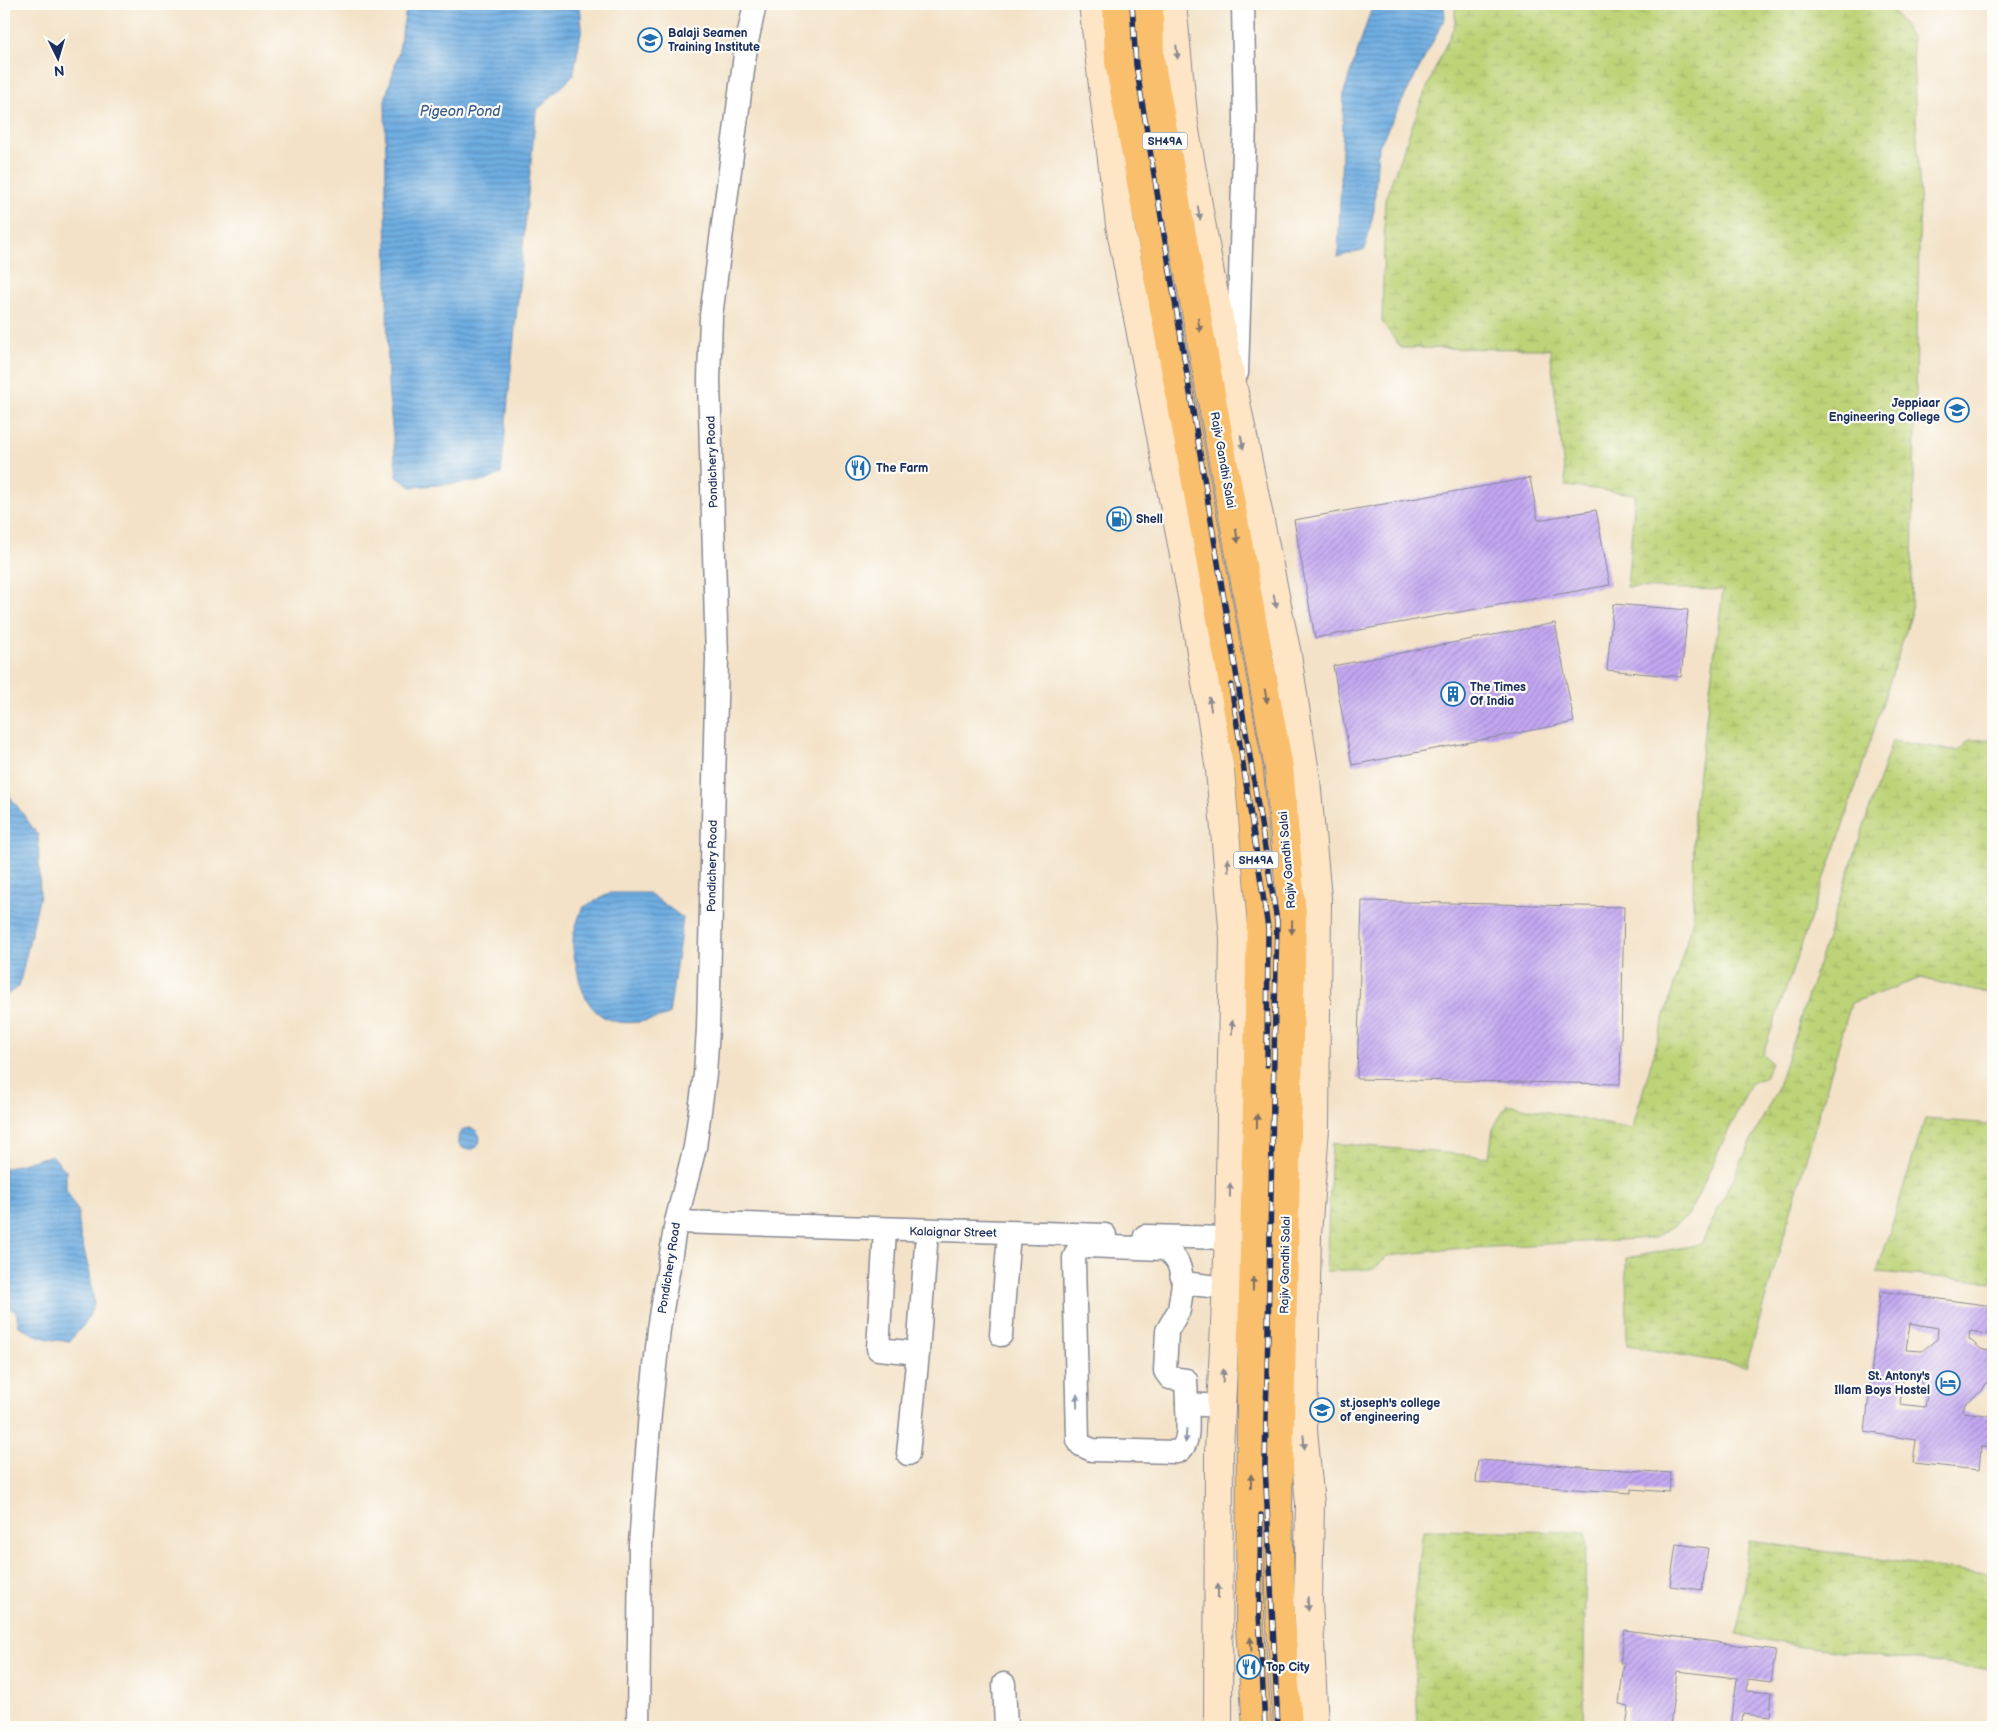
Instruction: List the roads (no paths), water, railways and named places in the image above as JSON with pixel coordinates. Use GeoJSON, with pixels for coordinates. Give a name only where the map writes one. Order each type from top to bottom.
{"type":"FeatureCollection","features":[{"type":"Feature","properties":{"kind":"main road","name":"SH49A"},"geometry":{"type":"LineString","coordinates":[[1117,4],[1119,62],[1249,772],[1261,916],[1253,1315],[1250,1627],[1257,1727]]}},
{"type":"Feature","properties":{"kind":"main road","name":"Rajiv Gandhi Salai"},"geometry":{"type":"LineString","coordinates":[[1149,4],[1150,59],[1200,276],[1279,768],[1292,915],[1284,1317],[1278,1506],[1281,1626],[1288,1727]]}},
{"type":"Feature","properties":{"kind":"main road"},"geometry":{"type":"LineString","coordinates":[[1253,1315],[1284,1317]]}},
{"type":"Feature","properties":{"kind":"street","name":"Pondichery Road"},"geometry":{"type":"LineString","coordinates":[[638,1727],[640,1544],[658,1339],[676,1222],[695,1146],[705,1074],[708,1029],[717,658],[709,380],[711,316],[746,47],[755,4]]}},
{"type":"Feature","properties":{"kind":"street"},"geometry":{"type":"LineString","coordinates":[[1093,4],[1120,225],[1192,596],[1220,770],[1234,940],[1229,1238],[1219,1451],[1218,1727]]}},
{"type":"Feature","properties":{"kind":"street"},"geometry":{"type":"LineString","coordinates":[[1172,4],[1200,276],[1236,406],[1287,655],[1306,780],[1317,898],[1315,1128],[1307,1235],[1303,1430],[1310,1504],[1308,1600],[1314,1727]]}},
{"type":"Feature","properties":{"kind":"street"},"geometry":{"type":"LineString","coordinates":[[1236,406],[1245,121],[1243,4]]}},
{"type":"Feature","properties":{"kind":"street","name":"Kalaignar Street"},"geometry":{"type":"LineString","coordinates":[[676,1222],[884,1230],[1229,1238]]}},
{"type":"Feature","properties":{"kind":"street"},"geometry":{"type":"LineString","coordinates":[[884,1230],[878,1349],[918,1353]]}},
{"type":"Feature","properties":{"kind":"street"},"geometry":{"type":"LineString","coordinates":[[1001,1335],[1009,1233]]}},
{"type":"Feature","properties":{"kind":"street"},"geometry":{"type":"LineString","coordinates":[[908,1454],[926,1245]]}},
{"type":"Feature","properties":{"kind":"street"},"geometry":{"type":"LineString","coordinates":[[1086,1246],[1164,1249],[1174,1254],[1180,1263],[1183,1283],[1179,1310],[1167,1331],[1165,1371],[1170,1378],[1186,1380],[1187,1404],[1186,1443],[1183,1449],[1177,1452],[1092,1450],[1081,1445],[1078,1440],[1074,1258],[1077,1250],[1086,1246]]}},
{"type":"Feature","properties":{"kind":"street"},"geometry":{"type":"LineString","coordinates":[[1183,1283],[1227,1288]]}},
{"type":"Feature","properties":{"kind":"street"},"geometry":{"type":"LineString","coordinates":[[1187,1404],[1221,1406]]}},
{"type":"Feature","properties":{"kind":"street"},"geometry":{"type":"LineString","coordinates":[[1004,1684],[1006,1727]]}},
{"type":"Feature","properties":{"kind":"water","name":"Pigeon Pond"},"geometry":{"type":"Polygon","coordinates":[[[407,4],[580,4],[582,28],[573,76],[536,111],[501,474],[486,481],[411,487],[397,477],[388,386],[385,100],[398,55],[407,4]]]}},
{"type":"Feature","properties":{"kind":"water"},"geometry":{"type":"Polygon","coordinates":[[[1373,4],[1444,4],[1445,18],[1378,148],[1374,210],[1365,249],[1338,257],[1344,92],[1373,4]]]}},
{"type":"Feature","properties":{"kind":"water"},"geometry":{"type":"Polygon","coordinates":[[[4,788],[38,835],[40,895],[19,986],[4,997],[4,788]]]}},
{"type":"Feature","properties":{"kind":"water"},"geometry":{"type":"Polygon","coordinates":[[[610,893],[649,893],[683,918],[669,1015],[651,1020],[620,1022],[608,1019],[597,1012],[588,1002],[581,987],[574,955],[574,933],[582,908],[610,893]]]}},
{"type":"Feature","properties":{"kind":"water"},"geometry":{"type":"Polygon","coordinates":[[[469,1128],[477,1131],[480,1139],[477,1147],[469,1150],[461,1147],[458,1139],[461,1131],[469,1128]]]}},
{"type":"Feature","properties":{"kind":"water"},"geometry":{"type":"Polygon","coordinates":[[[52,1155],[66,1171],[66,1189],[78,1212],[80,1234],[90,1274],[94,1304],[86,1322],[70,1341],[43,1338],[25,1330],[19,1326],[16,1312],[4,1304],[4,1169],[52,1155]]]}},
{"type":"Feature","properties":{"kind":"railway"},"geometry":{"type":"LineString","coordinates":[[1132,4],[1136,65],[1277,921],[1265,1465],[1278,1727]]}},
{"type":"Feature","properties":{"kind":"railway"},"geometry":{"type":"LineString","coordinates":[[1231,685],[1268,928],[1267,1065]]}},
{"type":"Feature","properties":{"kind":"railway"},"geometry":{"type":"LineString","coordinates":[[1261,1515],[1259,1613],[1265,1727]]}},
{"type":"Feature","properties":{"kind":"place","name":"Balaji Seamen Training Institute"},"geometry":{"type":"Point","coordinates":[650,40]}},
{"type":"Feature","properties":{"kind":"place","name":"Jeppiaar Engineering College"},"geometry":{"type":"Point","coordinates":[1957,410]}},
{"type":"Feature","properties":{"kind":"place","name":"The Farm"},"geometry":{"type":"Point","coordinates":[858,468]}},
{"type":"Feature","properties":{"kind":"place","name":"Shell"},"geometry":{"type":"Point","coordinates":[1119,519]}},
{"type":"Feature","properties":{"kind":"place","name":"The Times Of India"},"geometry":{"type":"Point","coordinates":[1453,694]}},
{"type":"Feature","properties":{"kind":"place","name":"St. Antony's Illam Boys Hostel"},"geometry":{"type":"Point","coordinates":[1948,1383]}},
{"type":"Feature","properties":{"kind":"place","name":"st.joseph's college of engineering"},"geometry":{"type":"Point","coordinates":[1322,1410]}},
{"type":"Feature","properties":{"kind":"place","name":"Top City"},"geometry":{"type":"Point","coordinates":[1249,1667]}}]}
